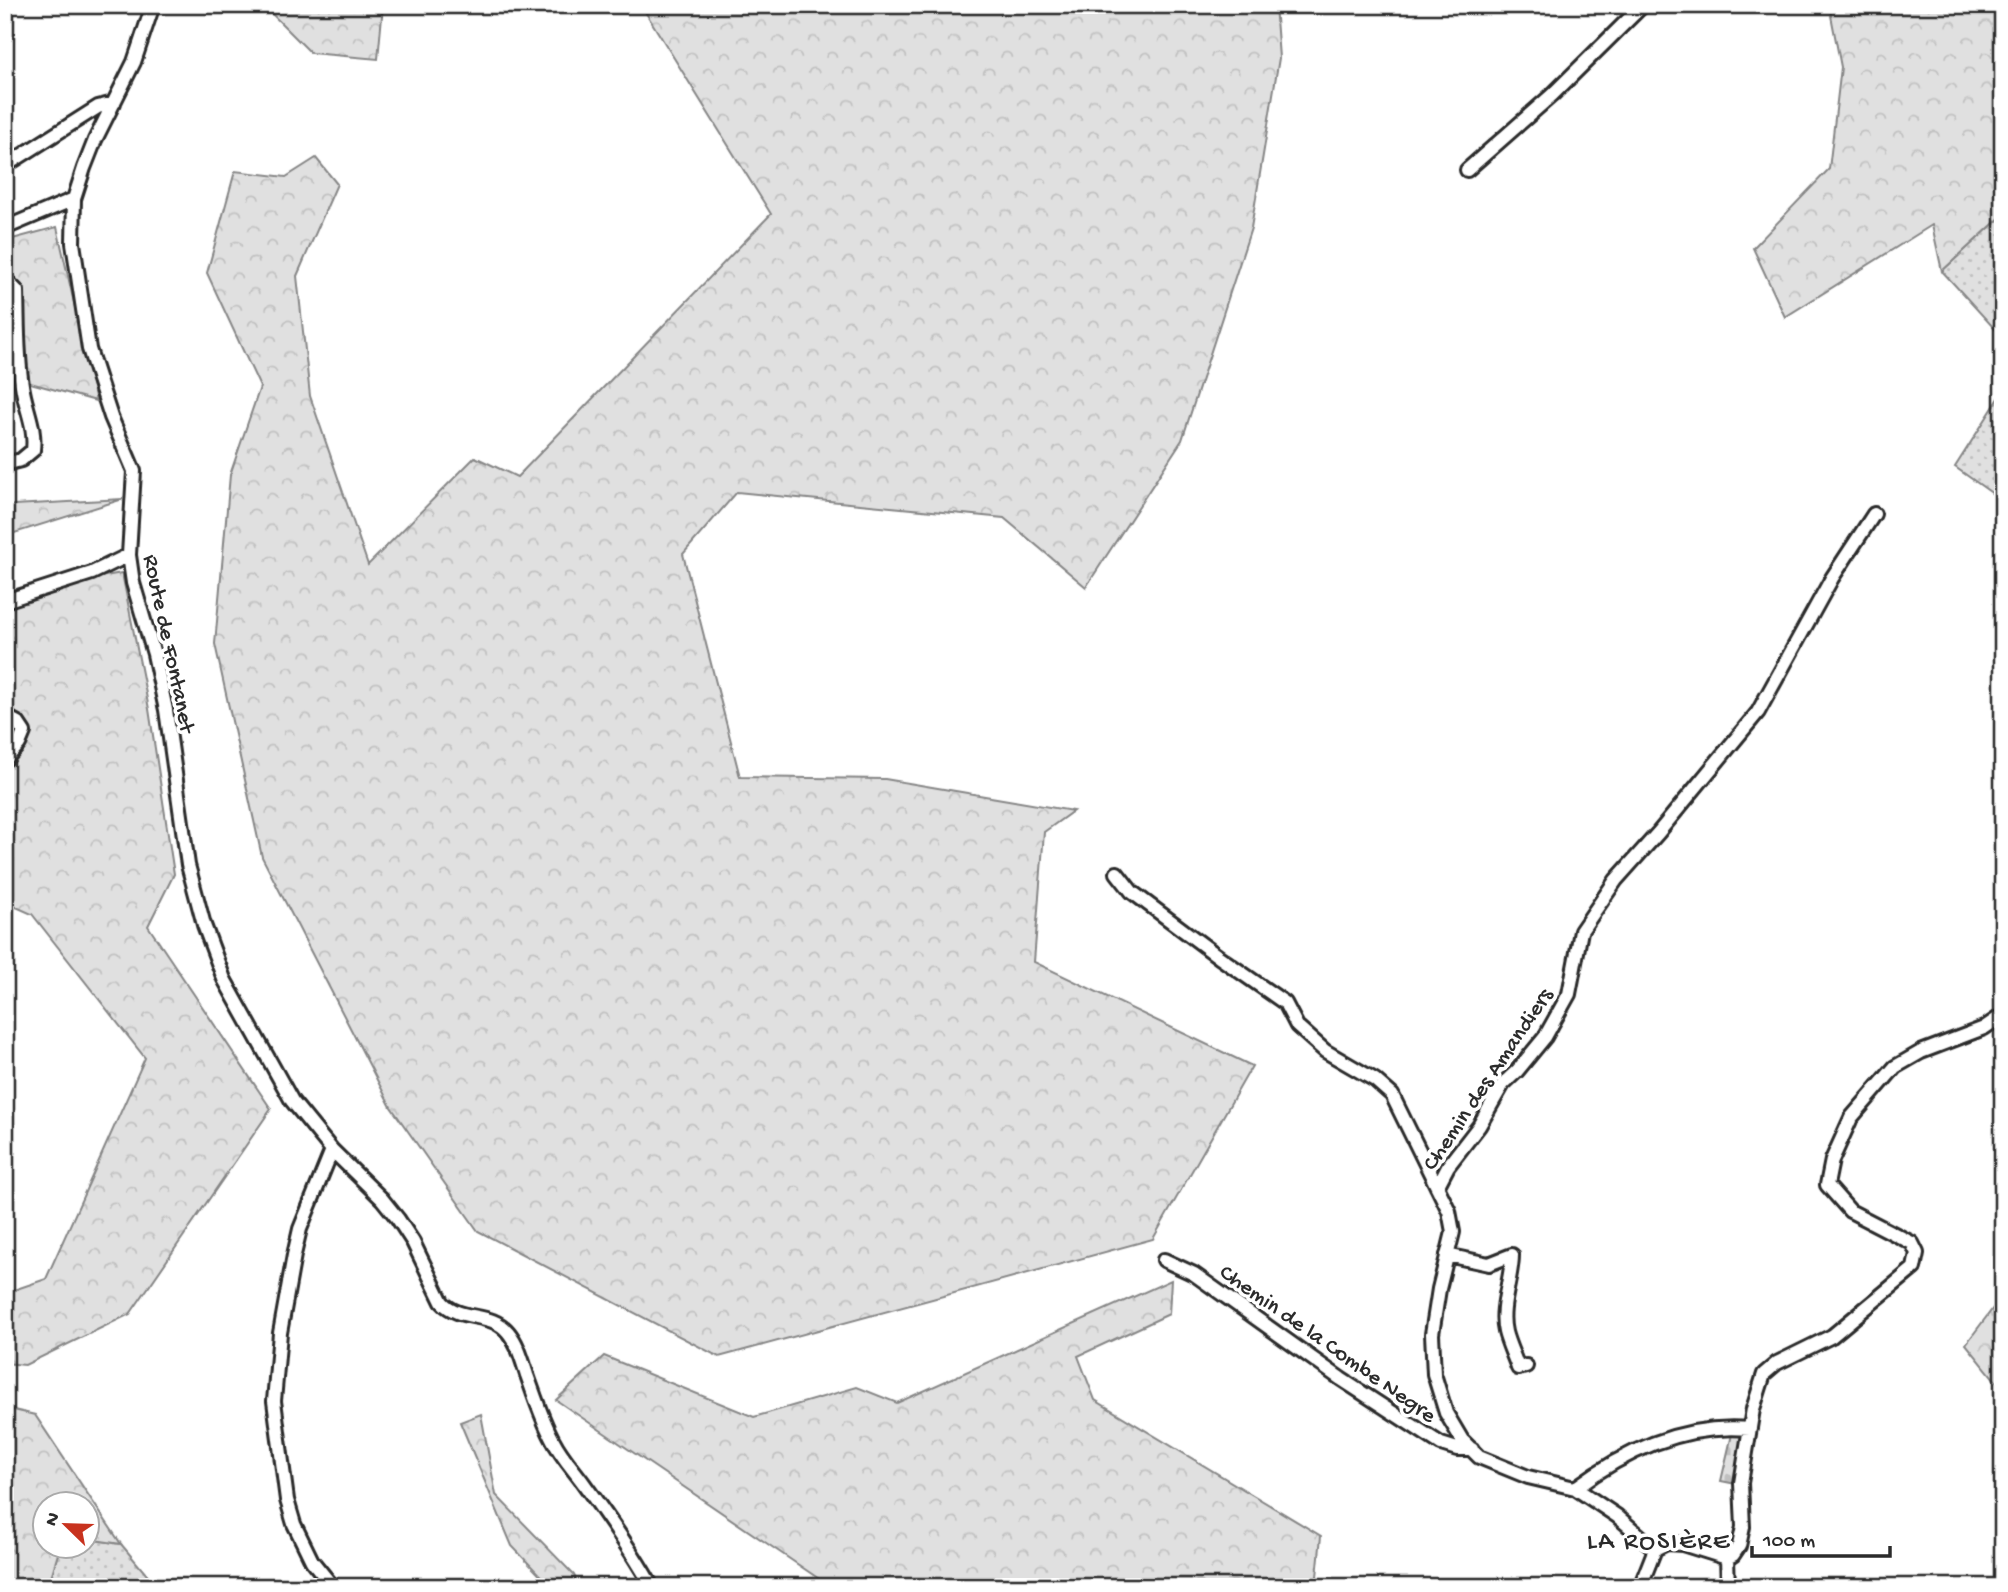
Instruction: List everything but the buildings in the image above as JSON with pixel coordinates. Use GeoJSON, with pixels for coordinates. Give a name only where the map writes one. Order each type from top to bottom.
{"type":"FeatureCollection","features":[{"type":"Feature","properties":{"kind":"street","name":"Route de Fontanet"},"geometry":{"type":"LineString","coordinates":[[153,5],[134,62],[95,140],[74,199],[73,243],[89,349],[111,417],[134,471],[129,555],[133,583],[154,654],[166,710],[188,866],[204,925],[224,979],[292,1101],[332,1150],[382,1199],[398,1219],[448,1309],[458,1314],[486,1318],[502,1325],[510,1334],[554,1442],[620,1533],[652,1587]]}},
{"type":"Feature","properties":{"kind":"street"},"geometry":{"type":"LineString","coordinates":[[1467,170],[1552,95],[1643,5]]}},
{"type":"Feature","properties":{"kind":"street"},"geometry":{"type":"LineString","coordinates":[[5,166],[98,107],[114,103]]}},
{"type":"Feature","properties":{"kind":"street"},"geometry":{"type":"LineString","coordinates":[[5,228],[74,199]]}},
{"type":"Feature","properties":{"kind":"street"},"geometry":{"type":"LineString","coordinates":[[5,279],[17,291],[22,387],[35,436],[33,450],[21,460],[5,464]]}},
{"type":"Feature","properties":{"kind":"street","name":"Chemin des Amandiers"},"geometry":{"type":"LineString","coordinates":[[1655,1549],[1617,1516],[1575,1488],[1528,1477],[1479,1457],[1462,1440],[1446,1413],[1434,1374],[1432,1334],[1439,1289],[1453,1232],[1449,1211],[1437,1187],[1448,1167],[1479,1126],[1503,1084],[1545,1037],[1569,994],[1581,931],[1616,880],[1758,712],[1832,578],[1874,514]]}},
{"type":"Feature","properties":{"kind":"street"},"geometry":{"type":"LineString","coordinates":[[5,601],[92,573],[129,555]]}},
{"type":"Feature","properties":{"kind":"street"},"geometry":{"type":"LineString","coordinates":[[5,716],[18,723],[24,732],[19,744],[5,760]]}},
{"type":"Feature","properties":{"kind":"street"},"geometry":{"type":"LineString","coordinates":[[1117,873],[1132,892],[1285,1003],[1297,1026],[1325,1051],[1375,1080],[1392,1095],[1437,1187]]}},
{"type":"Feature","properties":{"kind":"street"},"geometry":{"type":"LineString","coordinates":[[1640,1587],[1655,1549],[1667,1543],[1682,1544],[1727,1558],[1733,1555],[1739,1546],[1743,1527],[1741,1483],[1759,1386],[1764,1374],[1777,1363],[1832,1336],[1914,1268],[1917,1253],[1912,1243],[1850,1211],[1827,1185],[1832,1160],[1851,1118],[1895,1067],[1921,1052],[1984,1028],[2003,1016]]}},
{"type":"Feature","properties":{"kind":"street"},"geometry":{"type":"LineString","coordinates":[[332,1150],[300,1230],[294,1255],[280,1334],[274,1401],[287,1500],[294,1524],[312,1561],[334,1587]]}},
{"type":"Feature","properties":{"kind":"street"},"geometry":{"type":"LineString","coordinates":[[1447,1255],[1489,1264],[1512,1255],[1504,1330],[1518,1368],[1526,1366]]}},
{"type":"Feature","properties":{"kind":"street","name":"Chemin de la Combe Negre"},"geometry":{"type":"LineString","coordinates":[[1164,1260],[1194,1274],[1341,1379],[1441,1444],[1457,1449],[1472,1449]]}},
{"type":"Feature","properties":{"kind":"street"},"geometry":{"type":"LineString","coordinates":[[1575,1488],[1635,1450],[1671,1436],[1706,1430],[1750,1429]]}},
{"type":"Feature","properties":{"kind":"street"},"geometry":{"type":"LineString","coordinates":[[1727,1558],[1728,1587]]}},
{"type":"Feature","properties":{"kind":"green space"},"geometry":{"type":"Polygon","coordinates":[[[263,5],[383,5],[378,59],[311,53],[263,5]]]}},
{"type":"Feature","properties":{"kind":"green space"},"geometry":{"type":"Polygon","coordinates":[[[641,5],[1275,5],[1279,58],[1251,228],[1182,440],[1086,587],[1004,518],[737,492],[683,554],[740,777],[885,779],[1073,811],[1044,832],[1034,962],[1252,1066],[1153,1239],[719,1357],[478,1231],[391,1107],[262,857],[215,644],[230,475],[260,387],[207,273],[235,171],[286,177],[316,158],[337,184],[297,276],[310,396],[368,565],[475,457],[517,477],[771,214],[641,5]]]}},
{"type":"Feature","properties":{"kind":"green space"},"geometry":{"type":"Polygon","coordinates":[[[1829,5],[1981,5],[2003,16],[2003,215],[1942,271],[1932,225],[1785,317],[1753,248],[1829,169],[1841,67],[1829,5]]]}},
{"type":"Feature","properties":{"kind":"green space"},"geometry":{"type":"Polygon","coordinates":[[[2003,215],[2003,338],[1942,271],[2003,215]]]}},
{"type":"Feature","properties":{"kind":"green space"},"geometry":{"type":"Polygon","coordinates":[[[57,227],[96,401],[5,376],[5,241],[57,227]]]}},
{"type":"Feature","properties":{"kind":"green space"},"geometry":{"type":"Polygon","coordinates":[[[2003,392],[2003,501],[1955,467],[2003,392]]]}},
{"type":"Feature","properties":{"kind":"green space"},"geometry":{"type":"Polygon","coordinates":[[[123,499],[5,536],[5,508],[14,505],[123,499]]]}},
{"type":"Feature","properties":{"kind":"green space"},"geometry":{"type":"Polygon","coordinates":[[[122,573],[149,709],[174,874],[148,926],[271,1109],[130,1314],[25,1365],[5,1363],[5,1293],[46,1279],[145,1058],[32,914],[5,902],[5,594],[122,573]]]}},
{"type":"Feature","properties":{"kind":"green space"},"geometry":{"type":"Polygon","coordinates":[[[1171,1280],[1169,1314],[1078,1356],[1095,1400],[1321,1536],[1316,1587],[831,1587],[556,1400],[604,1356],[754,1417],[857,1387],[897,1403],[1171,1280]]]}},
{"type":"Feature","properties":{"kind":"green space"},"geometry":{"type":"Polygon","coordinates":[[[2003,1295],[2003,1390],[1966,1344],[2003,1295]]]}},
{"type":"Feature","properties":{"kind":"green space"},"geometry":{"type":"Polygon","coordinates":[[[5,1408],[35,1415],[85,1490],[32,1490],[32,1560],[56,1560],[48,1587],[5,1587],[5,1408]]]}},
{"type":"Feature","properties":{"kind":"green space"},"geometry":{"type":"Polygon","coordinates":[[[481,1414],[496,1495],[574,1575],[579,1587],[551,1587],[512,1546],[460,1422],[481,1414]]]}},
{"type":"Feature","properties":{"kind":"green space"},"geometry":{"type":"Polygon","coordinates":[[[1733,1430],[1746,1432],[1736,1484],[1721,1481],[1733,1430]]]}},
{"type":"Feature","properties":{"kind":"green space"},"geometry":{"type":"Polygon","coordinates":[[[102,1516],[121,1544],[102,1541],[102,1516]]]}},
{"type":"Feature","properties":{"kind":"green space"},"geometry":{"type":"Polygon","coordinates":[[[102,1541],[121,1544],[157,1587],[48,1587],[56,1560],[102,1560],[102,1541]]]}},
{"type":"Feature","properties":{"kind":"district","name":"LA ROSIÈRE"},"geometry":{"type":"Point","coordinates":[1659,1539]}}]}
